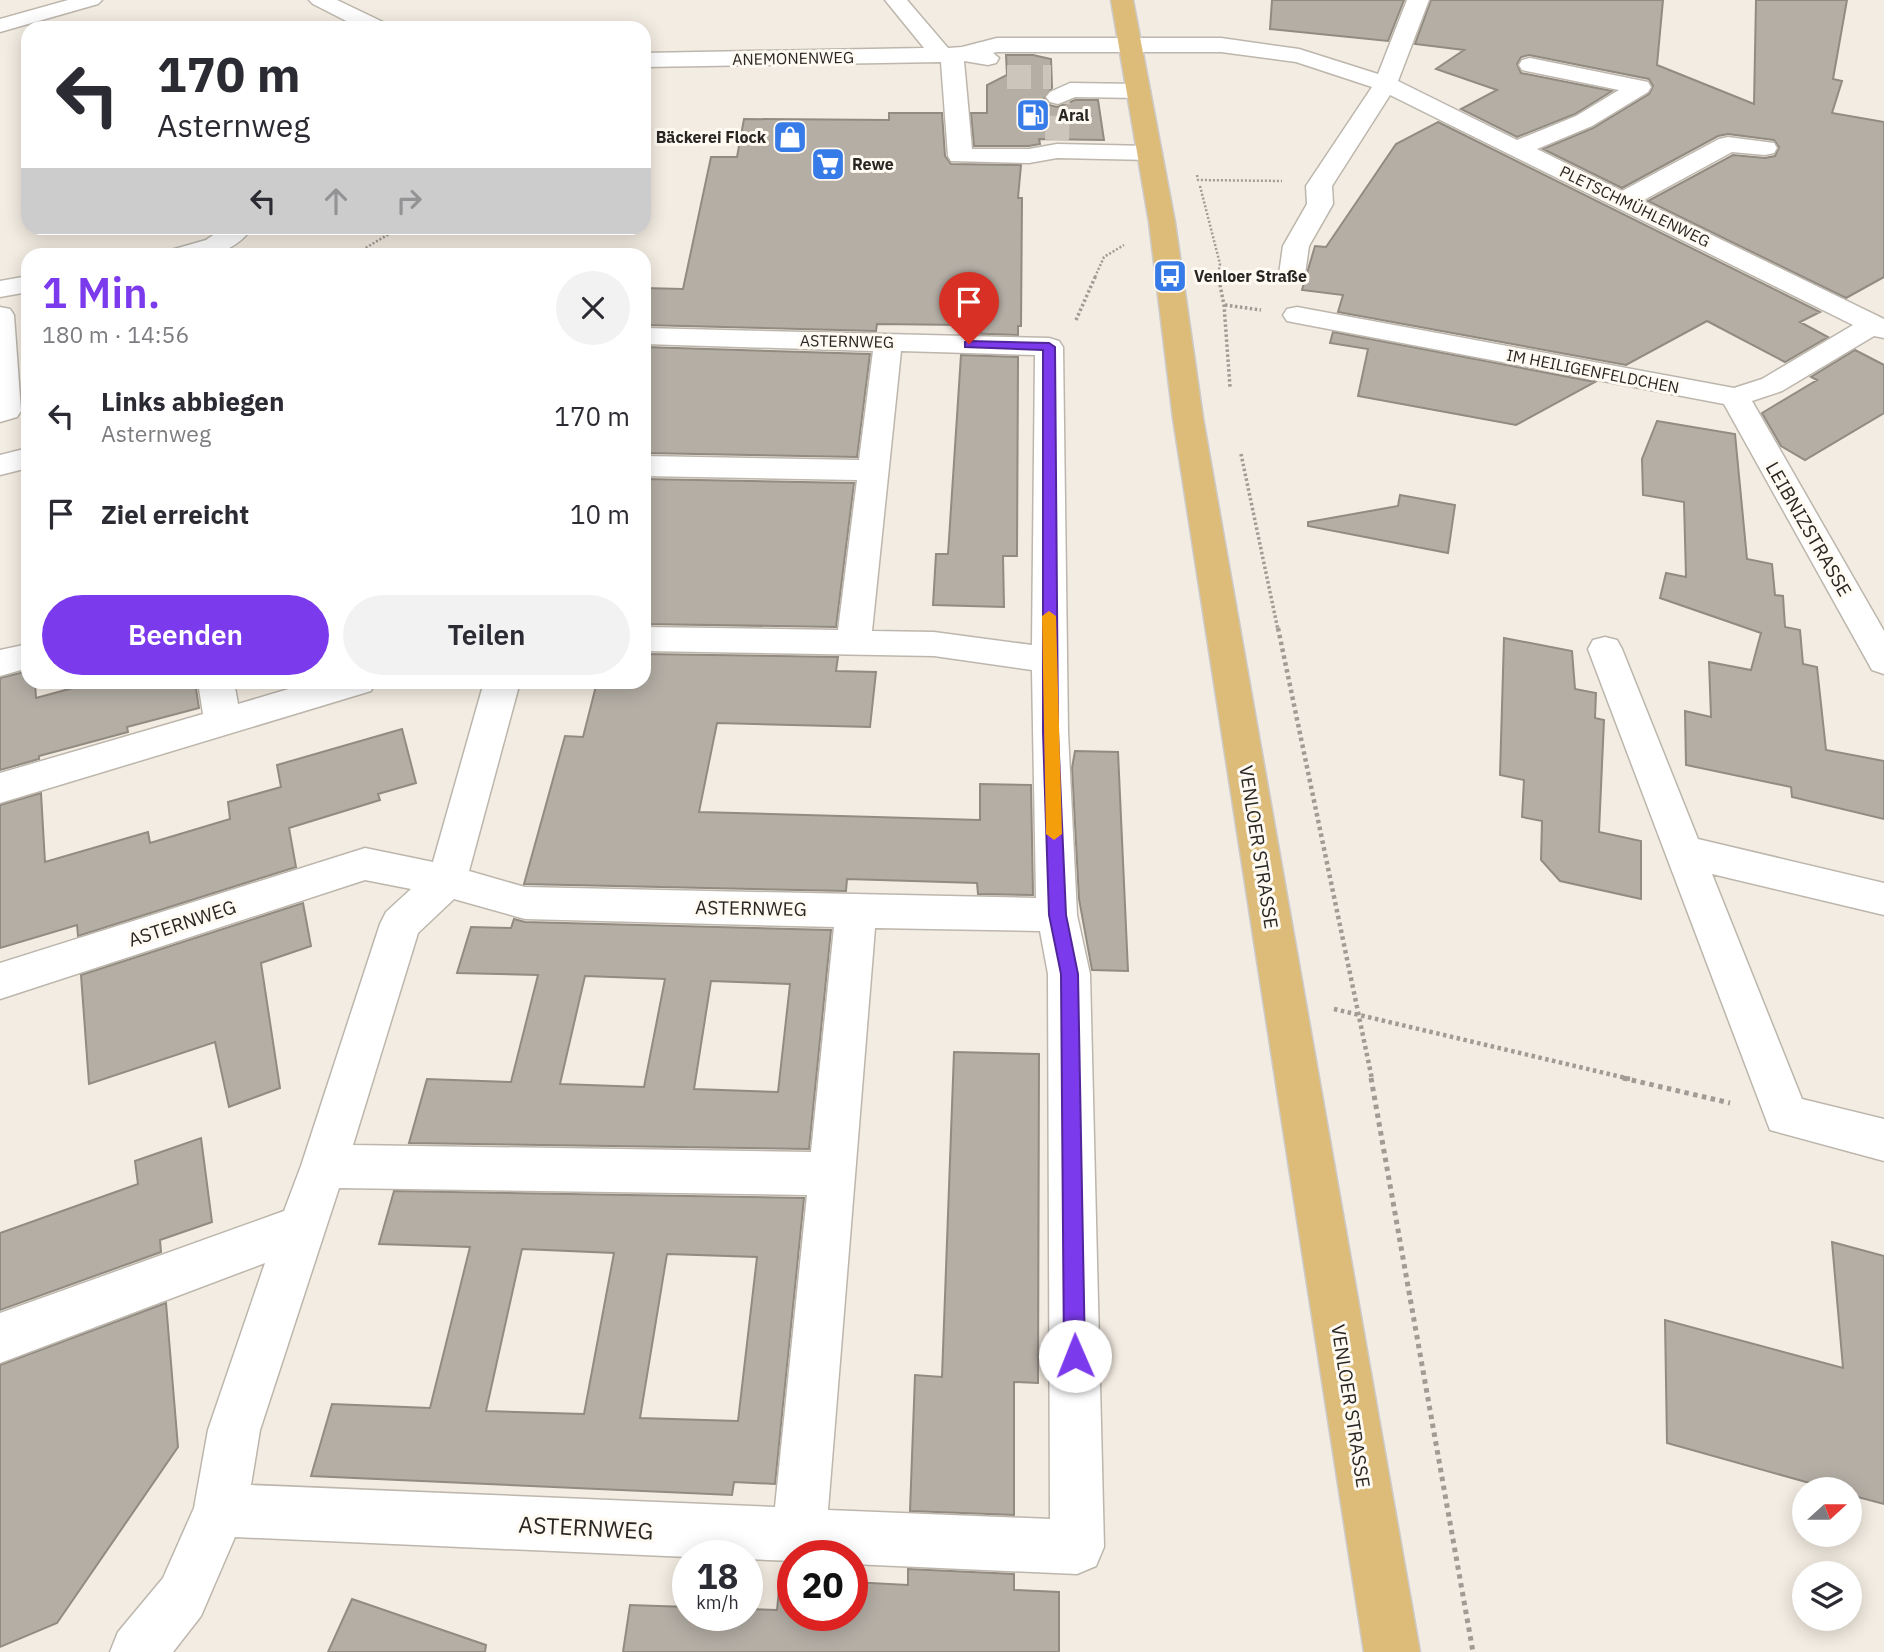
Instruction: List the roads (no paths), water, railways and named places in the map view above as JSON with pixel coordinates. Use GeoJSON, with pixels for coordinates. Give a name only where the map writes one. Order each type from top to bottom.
{"type":"FeatureCollection","features":[{"type":"Feature","properties":{"kind":"main road","name":"VENLOER STRASSE"},"geometry":{"type":"LineString","coordinates":[[1122,0],[1162,222],[1188,418],[1392,1652]]}},
{"type":"Feature","properties":{"kind":"street"},"geometry":{"type":"LineString","coordinates":[[0,26],[91,0]]}},
{"type":"Feature","properties":{"kind":"street"},"geometry":{"type":"LineString","coordinates":[[320,0],[363,21]]}},
{"type":"Feature","properties":{"kind":"street"},"geometry":{"type":"LineString","coordinates":[[896,0],[952,60],[994,77]]}},
{"type":"Feature","properties":{"kind":"street"},"geometry":{"type":"LineString","coordinates":[[1292,274],[1296,247],[1320,204],[1319,186],[1386,84],[1418,0]]}},
{"type":"Feature","properties":{"kind":"street","name":"ANEMONENWEG"},"geometry":{"type":"LineString","coordinates":[[651,64],[952,60],[1132,53]]}},
{"type":"Feature","properties":{"kind":"street","name":"PLETSCHMÜHLENWEG"},"geometry":{"type":"LineString","coordinates":[[1132,53],[1261,64],[1386,84],[1879,328]]}},
{"type":"Feature","properties":{"kind":"street"},"geometry":{"type":"LineString","coordinates":[[952,60],[960,156],[1029,156],[1057,145],[1150,153]]}},
{"type":"Feature","properties":{"kind":"street"},"geometry":{"type":"LineString","coordinates":[[1518,148],[1584,121],[1640,87],[1530,65]]}},
{"type":"Feature","properties":{"kind":"street"},"geometry":{"type":"LineString","coordinates":[[1060,88],[1138,91]]}},
{"type":"Feature","properties":{"kind":"street"},"geometry":{"type":"LineString","coordinates":[[1624,200],[1728,144],[1765,148]]}},
{"type":"Feature","properties":{"kind":"street"},"geometry":{"type":"LineString","coordinates":[[0,289],[21,285]]}},
{"type":"Feature","properties":{"kind":"street"},"geometry":{"type":"LineString","coordinates":[[0,315],[6,411],[0,413]]}},
{"type":"Feature","properties":{"kind":"street","name":"IM HEILIGENFELDCHEN"},"geometry":{"type":"LineString","coordinates":[[1297,315],[1735,397],[1772,385],[1879,328]]}},
{"type":"Feature","properties":{"kind":"street","name":"ASTERNWEG"},"geometry":{"type":"LineString","coordinates":[[651,336],[1049,347],[1049,660]]}},
{"type":"Feature","properties":{"kind":"street"},"geometry":{"type":"LineString","coordinates":[[854,641],[888,341]]}},
{"type":"Feature","properties":{"kind":"street","name":"LEIBNIZSTRASSE"},"geometry":{"type":"LineString","coordinates":[[1735,397],[1884,661]]}},
{"type":"Feature","properties":{"kind":"street"},"geometry":{"type":"LineString","coordinates":[[0,465],[21,460]]}},
{"type":"Feature","properties":{"kind":"street"},"geometry":{"type":"LineString","coordinates":[[651,466],[873,470]]}},
{"type":"Feature","properties":{"kind":"street"},"geometry":{"type":"LineString","coordinates":[[651,639],[933,643],[1049,660],[1057,915]]}},
{"type":"Feature","properties":{"kind":"street"},"geometry":{"type":"LineString","coordinates":[[1605,649],[1786,1116],[1884,1140]]}},
{"type":"Feature","properties":{"kind":"street"},"geometry":{"type":"LineString","coordinates":[[0,663],[21,658]]}},
{"type":"Feature","properties":{"kind":"street"},"geometry":{"type":"LineString","coordinates":[[217,689],[223,723]]}},
{"type":"Feature","properties":{"kind":"street"},"geometry":{"type":"LineString","coordinates":[[0,788],[335,689]]}},
{"type":"Feature","properties":{"kind":"street"},"geometry":{"type":"LineString","coordinates":[[138,1652],[182,1597],[220,1510],[234,1430],[324,1166],[400,924],[447,881],[500,689]]}},
{"type":"Feature","properties":{"kind":"street"},"geometry":{"type":"LineString","coordinates":[[1685,852],[1884,899]]}},
{"type":"Feature","properties":{"kind":"street","name":"ASTERNWEG"},"geometry":{"type":"LineString","coordinates":[[0,982],[365,864],[447,881],[525,903],[1057,915],[1069,974],[1077,1547],[220,1510]]}},
{"type":"Feature","properties":{"kind":"street"},"geometry":{"type":"LineString","coordinates":[[799,1537],[856,911]]}},
{"type":"Feature","properties":{"kind":"street"},"geometry":{"type":"LineString","coordinates":[[324,1166],[833,1174]]}},
{"type":"Feature","properties":{"kind":"street"},"geometry":{"type":"LineString","coordinates":[[0,1339],[301,1227]]}},
{"type":"Feature","properties":{"kind":"tunnel"},"geometry":{"type":"LineString","coordinates":[[1007,77],[1051,77]]}},
{"type":"Feature","properties":{"kind":"tunnel"},"geometry":{"type":"LineString","coordinates":[[1057,140],[1058,97]]}},
{"type":"Feature","properties":{"kind":"place","name":"Aral"},"geometry":{"type":"Point","coordinates":[1033,115]}},
{"type":"Feature","properties":{"kind":"place","name":"Bäckerei Flock"},"geometry":{"type":"Point","coordinates":[790,137]}},
{"type":"Feature","properties":{"kind":"place","name":"Rewe"},"geometry":{"type":"Point","coordinates":[828,164]}},
{"type":"Feature","properties":{"kind":"place","name":"Venloer Straße"},"geometry":{"type":"Point","coordinates":[1170,276]}}]}
